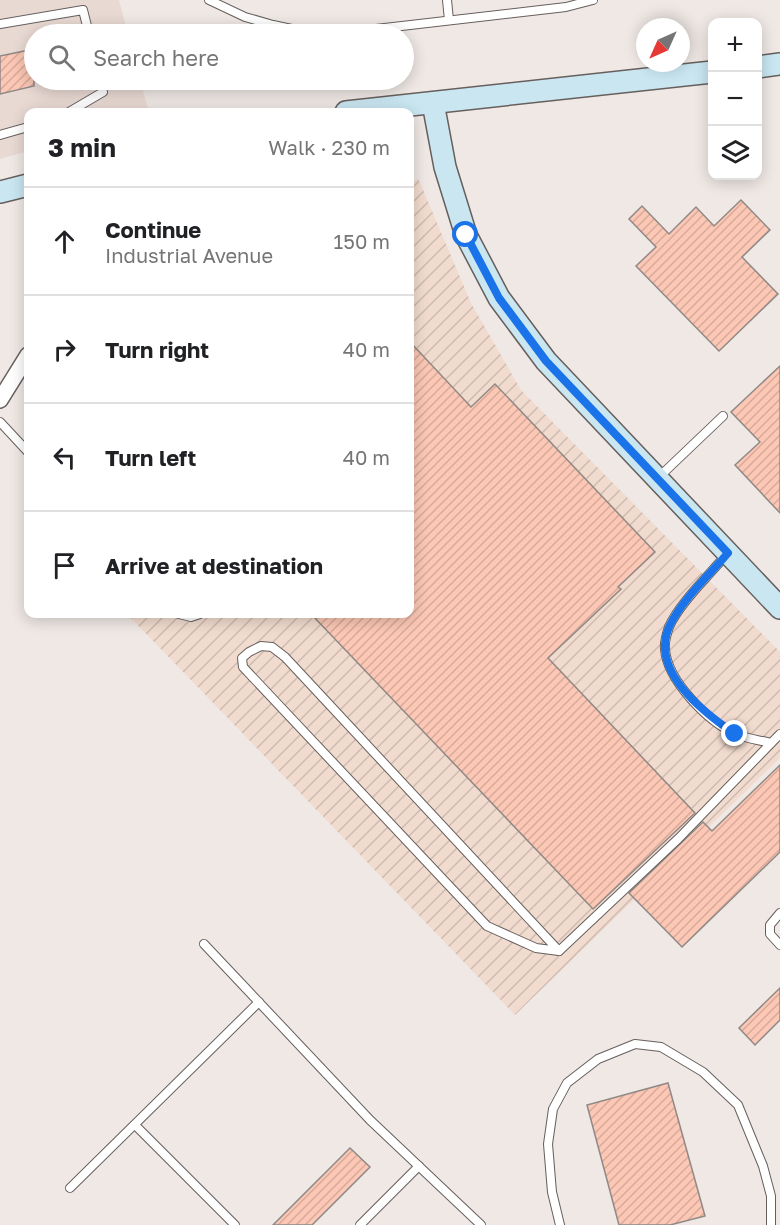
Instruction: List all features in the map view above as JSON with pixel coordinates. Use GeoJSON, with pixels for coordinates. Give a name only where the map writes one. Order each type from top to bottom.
{"type":"FeatureCollection","features":[{"type":"Feature","properties":{"kind":"main road"},"geometry":{"type":"LineString","coordinates":[[762,66],[780,64]]}},
{"type":"Feature","properties":{"kind":"main road"},"geometry":{"type":"LineString","coordinates":[[385,108],[708,72]]}},
{"type":"Feature","properties":{"kind":"main road"},"geometry":{"type":"LineString","coordinates":[[433,103],[445,167],[466,235],[499,298],[546,361],[780,608]]}},
{"type":"Feature","properties":{"kind":"main road"},"geometry":{"type":"LineString","coordinates":[[1,188],[24,185]]}},
{"type":"Feature","properties":{"kind":"street"},"geometry":{"type":"LineString","coordinates":[[0,400],[24,361]]}},
{"type":"Feature","properties":{"kind":"lane"},"geometry":{"type":"LineString","coordinates":[[209,0],[245,17],[273,24]]}},
{"type":"Feature","properties":{"kind":"lane"},"geometry":{"type":"LineString","coordinates":[[447,0],[449,20]]}},
{"type":"Feature","properties":{"kind":"lane"},"geometry":{"type":"LineString","coordinates":[[414,24],[566,7],[593,0]]}},
{"type":"Feature","properties":{"kind":"lane"},"geometry":{"type":"LineString","coordinates":[[0,24],[83,10],[86,24]]}},
{"type":"Feature","properties":{"kind":"lane"},"geometry":{"type":"LineString","coordinates":[[76,108],[103,92],[102,90]]}},
{"type":"Feature","properties":{"kind":"lane"},"geometry":{"type":"LineString","coordinates":[[0,135],[24,128]]}},
{"type":"Feature","properties":{"kind":"lane"},"geometry":{"type":"LineString","coordinates":[[657,478],[723,416]]}},
{"type":"Feature","properties":{"kind":"lane"},"geometry":{"type":"LineString","coordinates":[[0,422],[24,448]]}},
{"type":"Feature","properties":{"kind":"lane"},"geometry":{"type":"LineString","coordinates":[[728,553],[683,606],[670,626],[664,648],[670,669],[686,692],[707,714],[735,734],[771,743]]}},
{"type":"Feature","properties":{"kind":"lane"},"geometry":{"type":"LineString","coordinates":[[261,646],[272,647],[285,657],[559,951],[536,948],[487,926],[243,667],[242,658],[261,646]]}},
{"type":"Feature","properties":{"kind":"lane"},"geometry":{"type":"LineString","coordinates":[[559,951],[679,838],[780,734]]}},
{"type":"Feature","properties":{"kind":"lane"},"geometry":{"type":"LineString","coordinates":[[780,913],[770,925],[770,934],[780,945]]}},
{"type":"Feature","properties":{"kind":"lane"},"geometry":{"type":"LineString","coordinates":[[204,944],[370,1120],[481,1225]]}},
{"type":"Feature","properties":{"kind":"lane"},"geometry":{"type":"LineString","coordinates":[[70,1188],[259,1002]]}},
{"type":"Feature","properties":{"kind":"lane"},"geometry":{"type":"LineString","coordinates":[[560,1225],[552,1192],[548,1144],[553,1109],[567,1083],[598,1059],[635,1044],[661,1047],[704,1072],[738,1105],[763,1166],[771,1196],[771,1225]]}},
{"type":"Feature","properties":{"kind":"lane"},"geometry":{"type":"LineString","coordinates":[[135,1125],[235,1225]]}},
{"type":"Feature","properties":{"kind":"lane"},"geometry":{"type":"LineString","coordinates":[[360,1225],[419,1166]]}},
{"type":"Feature","properties":{"kind":"shaded area"},"geometry":{"type":"Polygon","coordinates":[[[0,0],[119,0],[125,24],[24,24],[24,90],[143,90],[148,108],[24,108],[24,152],[0,159],[0,0]]]}},
{"type":"Feature","properties":{"kind":"shaded area"},"geometry":{"type":"Polygon","coordinates":[[[418,178],[471,303],[521,390],[780,652],[780,758],[515,1015],[131,618],[414,618],[414,182],[418,178]]]}},
{"type":"Feature","properties":{"kind":"building"},"geometry":{"type":"Polygon","coordinates":[[[24,51],[24,88],[0,94],[0,56],[24,51]]]}},
{"type":"Feature","properties":{"kind":"building"},"geometry":{"type":"Polygon","coordinates":[[[741,200],[770,230],[742,257],[778,294],[719,351],[636,266],[656,247],[629,219],[642,206],[669,234],[696,207],[714,226],[741,200]]]}},
{"type":"Feature","properties":{"kind":"building"},"geometry":{"type":"Polygon","coordinates":[[[414,346],[471,407],[495,384],[655,552],[618,587],[621,589],[548,658],[695,813],[593,909],[315,618],[414,618],[414,346]]]}},
{"type":"Feature","properties":{"kind":"building"},"geometry":{"type":"Polygon","coordinates":[[[780,366],[780,513],[735,465],[760,442],[731,412],[780,366]]]}},
{"type":"Feature","properties":{"kind":"building"},"geometry":{"type":"Polygon","coordinates":[[[780,765],[780,852],[682,947],[629,893],[703,822],[712,831],[780,765]]]}},
{"type":"Feature","properties":{"kind":"building"},"geometry":{"type":"Polygon","coordinates":[[[780,988],[780,1020],[755,1045],[739,1028],[780,988]]]}},
{"type":"Feature","properties":{"kind":"building"},"geometry":{"type":"Polygon","coordinates":[[[668,1083],[705,1216],[670,1225],[619,1225],[587,1105],[668,1083]]]}},
{"type":"Feature","properties":{"kind":"building"},"geometry":{"type":"Polygon","coordinates":[[[350,1148],[370,1167],[312,1225],[273,1225],[350,1148]]]}},
{"type":"Feature","properties":{"kind":"route"},"geometry":{"type":"LineString","coordinates":[[466,235],[499,298],[546,361],[728,553],[683,606],[670,626],[664,648],[670,669],[686,692],[707,714],[735,734]]}}]}
